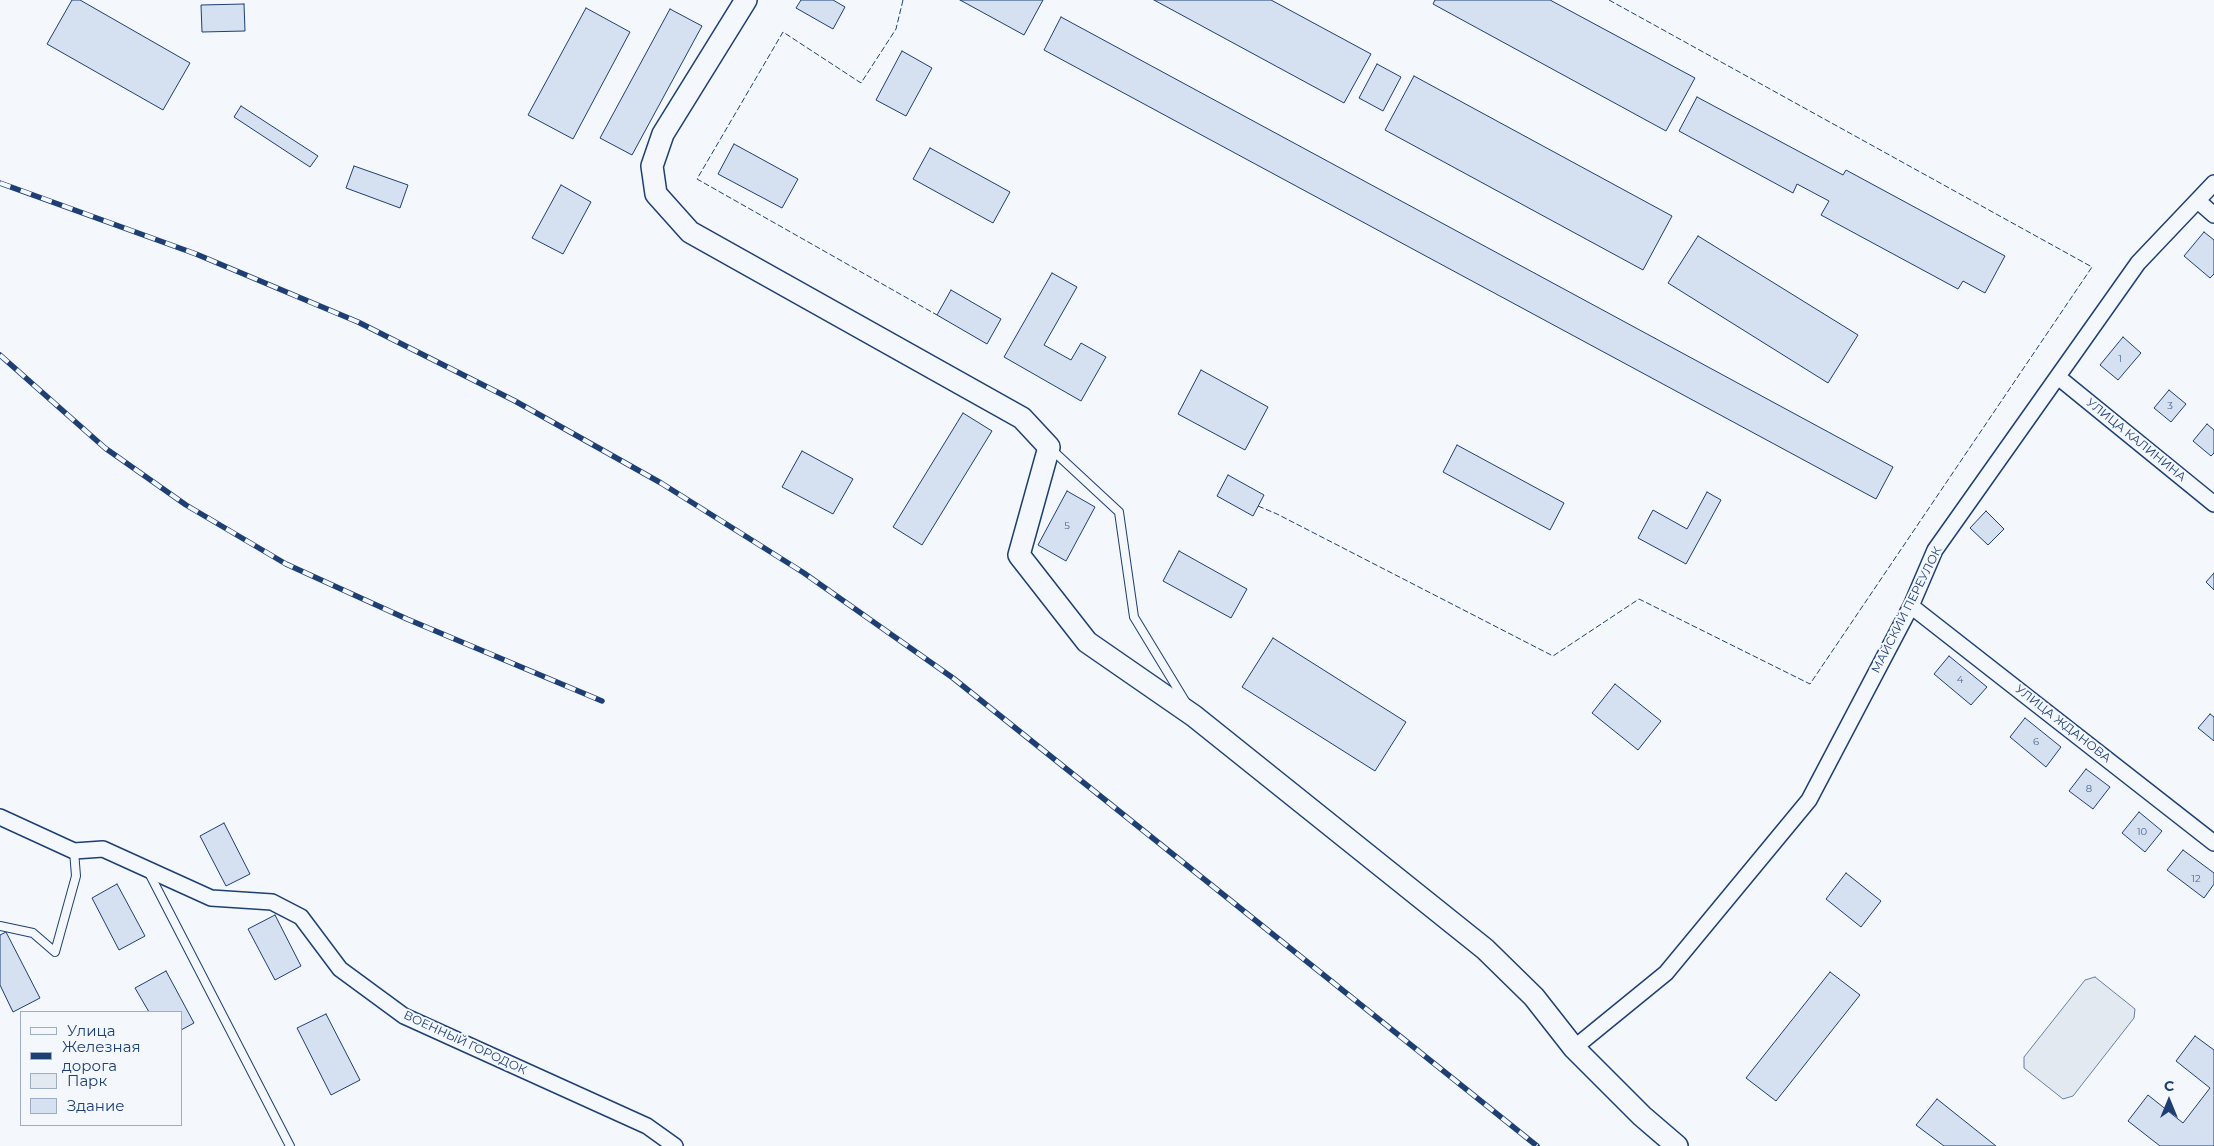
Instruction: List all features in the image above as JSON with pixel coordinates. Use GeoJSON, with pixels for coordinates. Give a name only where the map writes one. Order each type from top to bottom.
{"type":"FeatureCollection","features":[{"type":"Feature","properties":{"kind":"street"},"geometry":{"type":"LineString","coordinates":[[746,0],[663,134],[652,166],[656,194],[690,232],[1022,418],[1048,447],[1018,555],[1087,642],[1194,716],[1485,949],[1534,997],[1574,1048],[1642,1116],[1677,1146]]}},
{"type":"Feature","properties":{"kind":"street","name":"МАЙСКИЙ ПЕРЕУЛОК"},"geometry":{"type":"LineString","coordinates":[[1574,1048],[1666,973],[1809,800],[1911,606],[1935,550],[2138,263],[2214,183]]}},
{"type":"Feature","properties":{"kind":"street"},"geometry":{"type":"LineString","coordinates":[[2198,201],[2214,215]]}},
{"type":"Feature","properties":{"kind":"street","name":"УЛИЦА КАЛИНИНА"},"geometry":{"type":"LineString","coordinates":[[2058,377],[2214,504]]}},
{"type":"Feature","properties":{"kind":"street","name":"УЛИЦА ЖДАНОВА"},"geometry":{"type":"LineString","coordinates":[[1911,606],[2214,842]]}},
{"type":"Feature","properties":{"kind":"street","name":"ВОЕННЫЙ ГОРОДОК"},"geometry":{"type":"LineString","coordinates":[[0,816],[74,851],[102,849],[211,898],[272,902],[301,917],[340,969],[404,1016],[647,1126],[675,1146]]}},
{"type":"Feature","properties":{"kind":"lane"},"geometry":{"type":"LineString","coordinates":[[1048,447],[1119,512],[1134,617],[1194,716]]}},
{"type":"Feature","properties":{"kind":"lane"},"geometry":{"type":"LineString","coordinates":[[0,926],[33,933],[55,952],[76,876],[74,851]]}},
{"type":"Feature","properties":{"kind":"lane"},"geometry":{"type":"LineString","coordinates":[[147,870],[290,1146]]}},
{"type":"Feature","properties":{"kind":"green space"},"geometry":{"type":"Polygon","coordinates":[[[2095,977],[2135,1009],[2134,1018],[2073,1096],[2063,1099],[2024,1068],[2024,1057],[2085,980],[2095,977]]]}},
{"type":"Feature","properties":{"kind":"building"},"geometry":{"type":"Polygon","coordinates":[[[72,0],[80,0],[190,63],[163,110],[47,44],[72,0]]]}},
{"type":"Feature","properties":{"kind":"building"},"geometry":{"type":"Polygon","coordinates":[[[801,0],[833,0],[845,7],[833,29],[796,8],[801,0]]]}},
{"type":"Feature","properties":{"kind":"building"},"geometry":{"type":"Polygon","coordinates":[[[960,0],[1043,0],[1024,35],[960,0]]]}},
{"type":"Feature","properties":{"kind":"building"},"geometry":{"type":"Polygon","coordinates":[[[1154,0],[1271,0],[1371,54],[1344,103],[1154,0]]]}},
{"type":"Feature","properties":{"kind":"building"},"geometry":{"type":"Polygon","coordinates":[[[1435,0],[1550,0],[1695,78],[1666,131],[1433,4],[1435,0]]]}},
{"type":"Feature","properties":{"kind":"building"},"geometry":{"type":"Polygon","coordinates":[[[244,4],[245,31],[202,32],[201,5],[244,4]]]}},
{"type":"Feature","properties":{"kind":"building"},"geometry":{"type":"Polygon","coordinates":[[[586,8],[630,32],[573,139],[528,115],[586,8]]]}},
{"type":"Feature","properties":{"kind":"building"},"geometry":{"type":"Polygon","coordinates":[[[670,9],[702,26],[632,155],[600,138],[670,9]]]}},
{"type":"Feature","properties":{"kind":"building"},"geometry":{"type":"Polygon","coordinates":[[[1061,17],[1893,467],[1876,499],[1044,50],[1061,17]]]}},
{"type":"Feature","properties":{"kind":"building"},"geometry":{"type":"Polygon","coordinates":[[[902,51],[932,68],[906,116],[876,100],[902,51]]]}},
{"type":"Feature","properties":{"kind":"building"},"geometry":{"type":"Polygon","coordinates":[[[1377,64],[1401,77],[1383,111],[1359,98],[1377,64]]]}},
{"type":"Feature","properties":{"kind":"building"},"geometry":{"type":"Polygon","coordinates":[[[1414,76],[1672,216],[1643,270],[1385,130],[1414,76]]]}},
{"type":"Feature","properties":{"kind":"building"},"geometry":{"type":"Polygon","coordinates":[[[1697,97],[1843,175],[1846,170],[2005,256],[1985,293],[1963,281],[1958,289],[1821,215],[1829,201],[1797,184],[1793,193],[1679,131],[1697,97]]]}},
{"type":"Feature","properties":{"kind":"building"},"geometry":{"type":"Polygon","coordinates":[[[241,106],[318,156],[310,167],[234,117],[241,106]]]}},
{"type":"Feature","properties":{"kind":"building"},"geometry":{"type":"Polygon","coordinates":[[[734,144],[798,179],[782,208],[718,174],[734,144]]]}},
{"type":"Feature","properties":{"kind":"building"},"geometry":{"type":"Polygon","coordinates":[[[930,148],[1010,192],[993,223],[913,179],[930,148]]]}},
{"type":"Feature","properties":{"kind":"building"},"geometry":{"type":"Polygon","coordinates":[[[354,166],[408,185],[400,208],[346,188],[354,166]]]}},
{"type":"Feature","properties":{"kind":"building"},"geometry":{"type":"Polygon","coordinates":[[[561,185],[591,202],[563,254],[532,238],[561,185]]]}},
{"type":"Feature","properties":{"kind":"building"},"geometry":{"type":"Polygon","coordinates":[[[2204,232],[2214,240],[2214,274],[2210,278],[2184,256],[2204,232]]]}},
{"type":"Feature","properties":{"kind":"building"},"geometry":{"type":"Polygon","coordinates":[[[1698,236],[1858,335],[1828,383],[1668,283],[1698,236]]]}},
{"type":"Feature","properties":{"kind":"building"},"geometry":{"type":"Polygon","coordinates":[[[1052,273],[1077,287],[1044,345],[1071,360],[1081,343],[1106,357],[1081,401],[1004,357],[1052,273]]]}},
{"type":"Feature","properties":{"kind":"building"},"geometry":{"type":"Polygon","coordinates":[[[951,290],[1001,319],[987,344],[937,315],[951,290]]]}},
{"type":"Feature","properties":{"kind":"building"},"geometry":{"type":"Polygon","coordinates":[[[2123,337],[2141,353],[2118,380],[2100,365],[2123,337]]]}},
{"type":"Feature","properties":{"kind":"building"},"geometry":{"type":"Polygon","coordinates":[[[1201,370],[1268,407],[1245,450],[1178,414],[1201,370]]]}},
{"type":"Feature","properties":{"kind":"building"},"geometry":{"type":"Polygon","coordinates":[[[2169,390],[2186,404],[2171,422],[2154,408],[2169,390]]]}},
{"type":"Feature","properties":{"kind":"building"},"geometry":{"type":"Polygon","coordinates":[[[963,413],[992,431],[922,545],[893,527],[963,413]]]}},
{"type":"Feature","properties":{"kind":"building"},"geometry":{"type":"Polygon","coordinates":[[[2207,424],[2214,430],[2214,453],[2211,456],[2193,441],[2207,424]]]}},
{"type":"Feature","properties":{"kind":"building"},"geometry":{"type":"Polygon","coordinates":[[[1457,445],[1564,503],[1550,530],[1443,472],[1457,445]]]}},
{"type":"Feature","properties":{"kind":"building"},"geometry":{"type":"Polygon","coordinates":[[[802,451],[853,479],[833,514],[782,487],[802,451]]]}},
{"type":"Feature","properties":{"kind":"building"},"geometry":{"type":"Polygon","coordinates":[[[1228,475],[1264,495],[1253,516],[1217,496],[1228,475]]]}},
{"type":"Feature","properties":{"kind":"building"},"geometry":{"type":"Polygon","coordinates":[[[1067,491],[1095,507],[1066,561],[1038,545],[1067,491]]]}},
{"type":"Feature","properties":{"kind":"building"},"geometry":{"type":"Polygon","coordinates":[[[1707,492],[1721,500],[1686,564],[1638,538],[1653,510],[1687,529],[1707,492]]]}},
{"type":"Feature","properties":{"kind":"building"},"geometry":{"type":"Polygon","coordinates":[[[1986,511],[2004,529],[1988,545],[1970,528],[1986,511]]]}},
{"type":"Feature","properties":{"kind":"building"},"geometry":{"type":"Polygon","coordinates":[[[1179,551],[1247,589],[1231,618],[1163,581],[1179,551]]]}},
{"type":"Feature","properties":{"kind":"building"},"geometry":{"type":"Polygon","coordinates":[[[2214,573],[2214,590],[2206,582],[2214,573]]]}},
{"type":"Feature","properties":{"kind":"building"},"geometry":{"type":"Polygon","coordinates":[[[1273,638],[1406,722],[1375,771],[1242,687],[1273,638]]]}},
{"type":"Feature","properties":{"kind":"building"},"geometry":{"type":"Polygon","coordinates":[[[1949,656],[1987,687],[1971,705],[1934,674],[1949,656]]]}},
{"type":"Feature","properties":{"kind":"building"},"geometry":{"type":"Polygon","coordinates":[[[1615,684],[1661,721],[1638,750],[1592,713],[1615,684]]]}},
{"type":"Feature","properties":{"kind":"building"},"geometry":{"type":"Polygon","coordinates":[[[2210,714],[2214,717],[2214,741],[2198,728],[2210,714]]]}},
{"type":"Feature","properties":{"kind":"building"},"geometry":{"type":"Polygon","coordinates":[[[2025,718],[2061,747],[2046,767],[2010,737],[2025,718]]]}},
{"type":"Feature","properties":{"kind":"building"},"geometry":{"type":"Polygon","coordinates":[[[2086,769],[2110,787],[2093,809],[2069,791],[2086,769]]]}},
{"type":"Feature","properties":{"kind":"building"},"geometry":{"type":"Polygon","coordinates":[[[2139,812],[2162,831],[2145,852],[2122,833],[2139,812]]]}},
{"type":"Feature","properties":{"kind":"building"},"geometry":{"type":"Polygon","coordinates":[[[224,823],[250,874],[226,886],[200,836],[224,823]]]}},
{"type":"Feature","properties":{"kind":"building"},"geometry":{"type":"Polygon","coordinates":[[[2183,850],[2214,873],[2214,884],[2204,898],[2167,870],[2183,850]]]}},
{"type":"Feature","properties":{"kind":"building"},"geometry":{"type":"Polygon","coordinates":[[[1846,873],[1881,901],[1861,927],[1826,899],[1846,873]]]}},
{"type":"Feature","properties":{"kind":"building"},"geometry":{"type":"Polygon","coordinates":[[[117,884],[145,936],[119,950],[92,898],[117,884]]]}},
{"type":"Feature","properties":{"kind":"building"},"geometry":{"type":"Polygon","coordinates":[[[275,915],[301,966],[275,980],[248,929],[275,915]]]}},
{"type":"Feature","properties":{"kind":"building"},"geometry":{"type":"Polygon","coordinates":[[[6,932],[40,998],[13,1012],[0,985],[0,935],[6,932]]]}},
{"type":"Feature","properties":{"kind":"building"},"geometry":{"type":"Polygon","coordinates":[[[166,971],[194,1023],[182,1029],[182,1011],[148,1011],[135,988],[166,971]]]}},
{"type":"Feature","properties":{"kind":"building"},"geometry":{"type":"Polygon","coordinates":[[[1830,972],[1860,995],[1776,1101],[1746,1078],[1830,972]]]}},
{"type":"Feature","properties":{"kind":"building"},"geometry":{"type":"Polygon","coordinates":[[[326,1014],[360,1080],[331,1095],[297,1028],[326,1014]]]}},
{"type":"Feature","properties":{"kind":"building"},"geometry":{"type":"Polygon","coordinates":[[[2195,1036],[2214,1050],[2214,1146],[2160,1146],[2128,1121],[2148,1095],[2183,1123],[2210,1088],[2176,1061],[2195,1036]]]}},
{"type":"Feature","properties":{"kind":"building"},"geometry":{"type":"Polygon","coordinates":[[[1937,1099],[1996,1146],[1944,1146],[1916,1125],[1937,1099]]]}},
{"type":"Feature","properties":{"kind":"railway"},"geometry":{"type":"LineString","coordinates":[[0,183],[196,254],[358,322],[515,401],[661,483],[804,573],[953,678],[1537,1146]]}},
{"type":"Feature","properties":{"kind":"railway"},"geometry":{"type":"LineString","coordinates":[[0,355],[105,448],[186,505],[286,564],[407,619],[602,701]]}},
{"type":"Feature","properties":{"kind":"fence"},"geometry":{"type":"LineString","coordinates":[[903,0],[896,29],[861,83],[783,32],[697,179],[937,315]]}},
{"type":"Feature","properties":{"kind":"fence"},"geometry":{"type":"LineString","coordinates":[[1258,506],[1553,656],[1639,599],[1810,684],[2092,267],[1609,0]]}}]}
